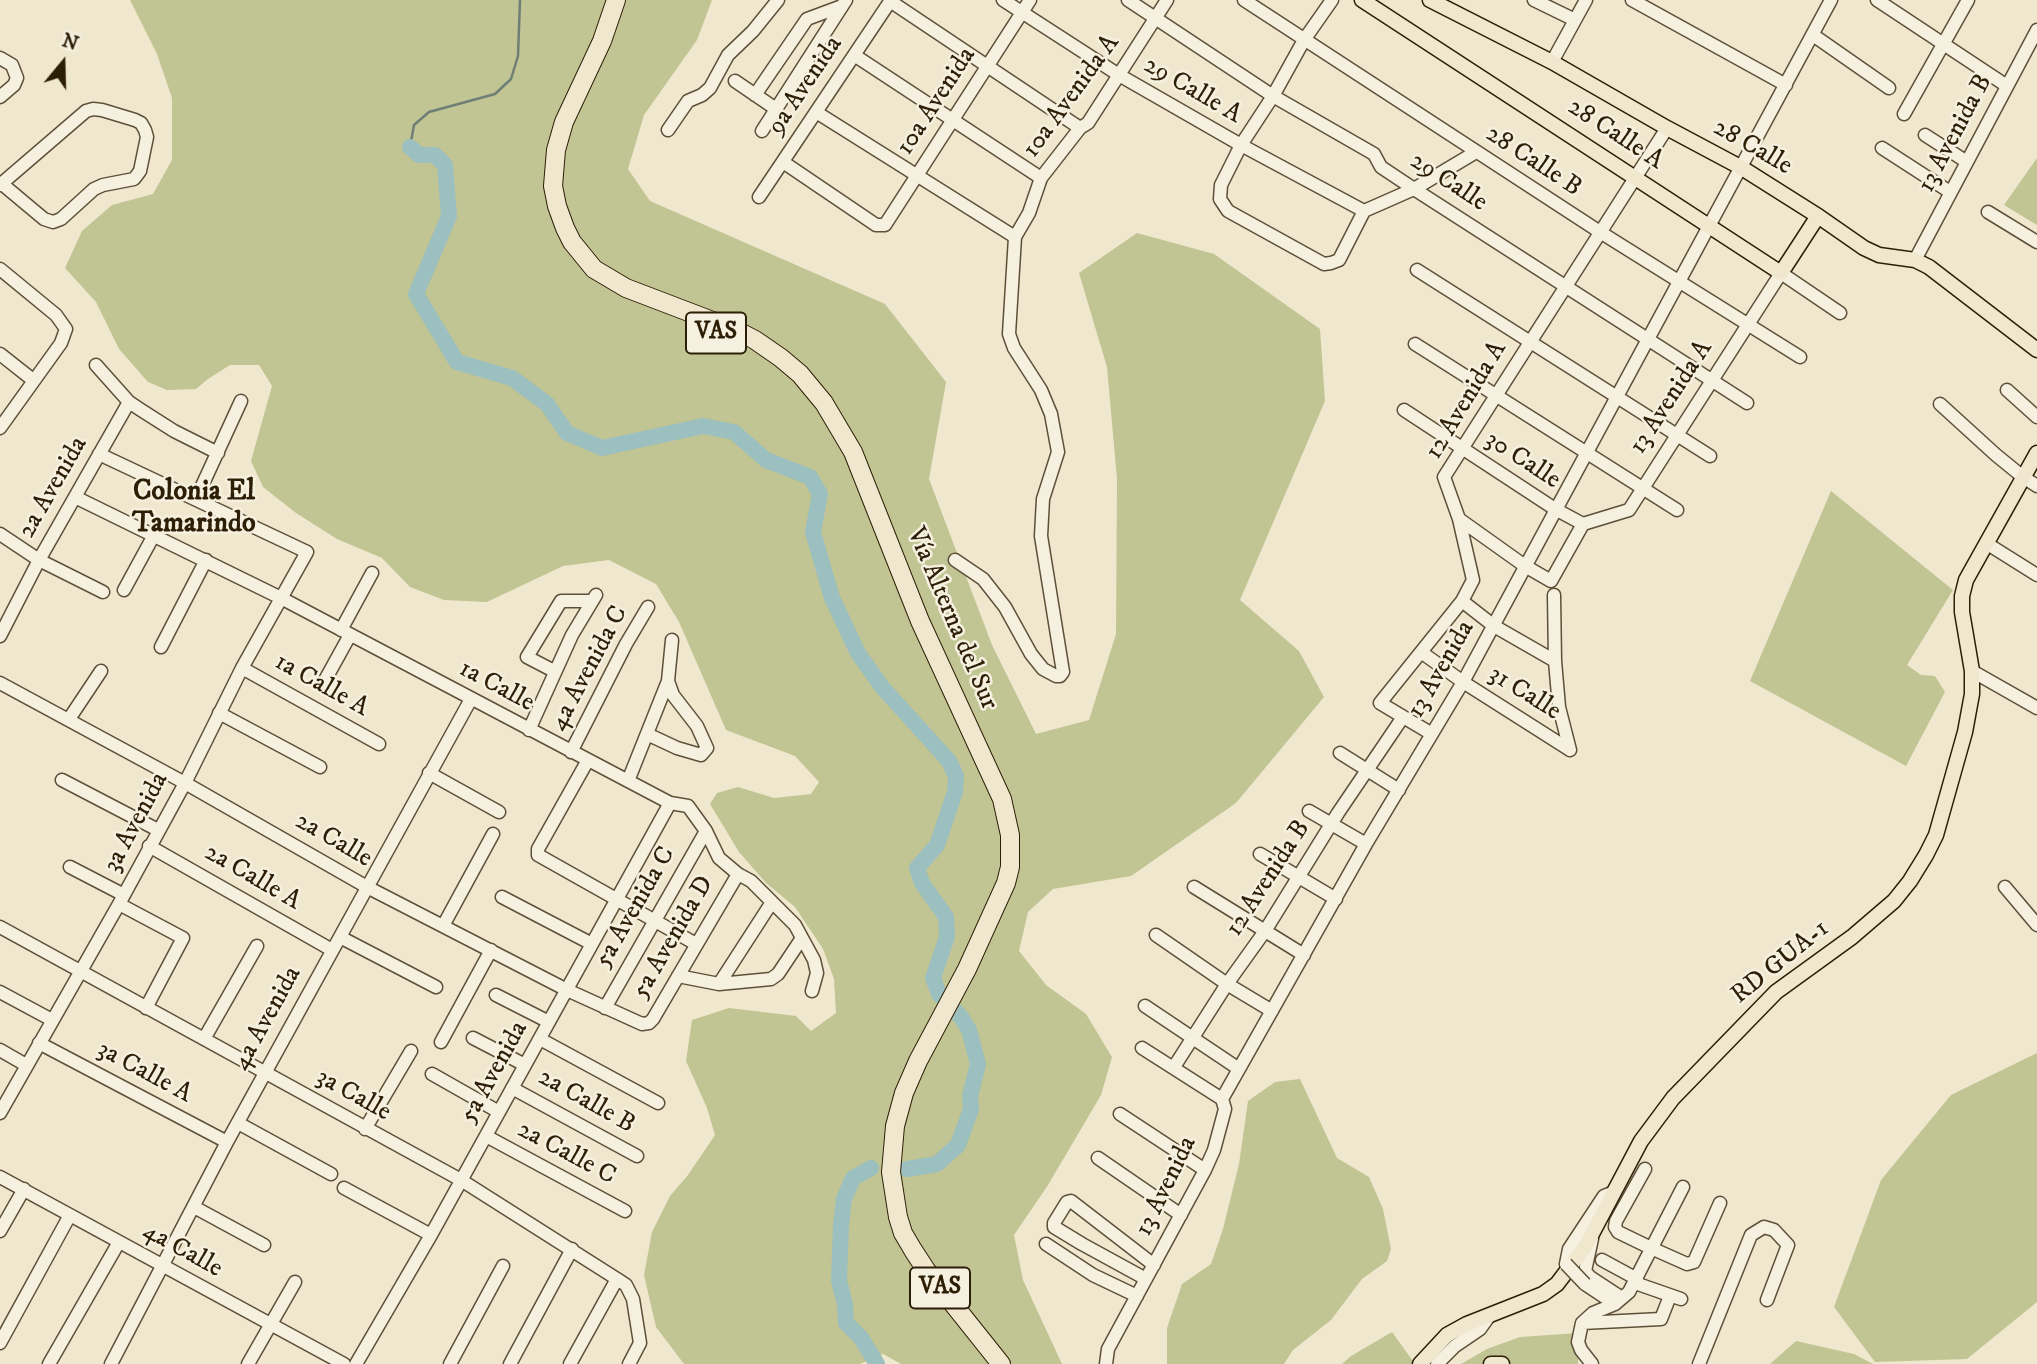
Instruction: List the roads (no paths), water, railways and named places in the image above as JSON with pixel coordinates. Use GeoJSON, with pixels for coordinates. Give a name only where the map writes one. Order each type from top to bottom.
{"type":"FeatureCollection","features":[{"type":"Feature","properties":{"kind":"highway","name":"Vía Alterna del Sur"},"geometry":{"type":"LineString","coordinates":[[605,0],[592,37],[558,109],[546,155],[546,206],[561,246],[587,278],[606,290],[731,338],[776,366],[806,394],[843,456],[911,626],[948,694],[979,761],[991,802],[997,823],[999,864],[995,899],[936,1017],[904,1093],[888,1136],[881,1181],[904,1233],[926,1270],[1001,1364]]}},
{"type":"Feature","properties":{"kind":"highway","name":"Vía Alterna del Sur"},"geometry":{"type":"LineString","coordinates":[[616,0],[601,41],[564,122],[556,150],[553,186],[565,228],[572,242],[594,269],[626,288],[736,330],[755,340],[800,374],[824,403],[853,452],[948,694]]}},
{"type":"Feature","properties":{"kind":"highway","name":"Vía Alterna del Sur"},"geometry":{"type":"LineString","coordinates":[[890,1204],[904,1256],[988,1364]]}},
{"type":"Feature","properties":{"kind":"main road","name":"28 Calle A"},"geometry":{"type":"LineString","coordinates":[[1362,0],[1782,273]]}},
{"type":"Feature","properties":{"kind":"main road","name":"28 Calle"},"geometry":{"type":"LineString","coordinates":[[1430,0],[1552,62],[1742,168],[1873,253],[1915,260],[1929,267],[2037,350]]}},
{"type":"Feature","properties":{"kind":"main road","name":"13 Avenida A"},"geometry":{"type":"LineString","coordinates":[[1782,273],[1818,216]]}},
{"type":"Feature","properties":{"kind":"main road","name":"RD GUA-1"},"geometry":{"type":"LineString","coordinates":[[1420,1364],[1447,1335],[1543,1294],[1557,1284],[1585,1247],[1641,1141],[1683,1088],[1776,992],[1852,937],[1894,901],[1910,881],[1936,835],[1954,777],[1970,707],[1972,671],[1962,612],[1966,580],[2037,453]]}},
{"type":"Feature","properties":{"kind":"main road"},"geometry":{"type":"LineString","coordinates":[[1491,1364],[1502,1364]]}},
{"type":"Feature","properties":{"kind":"street"},"geometry":{"type":"LineString","coordinates":[[668,130],[688,101],[710,88],[728,55],[753,31],[778,0]]}},
{"type":"Feature","properties":{"kind":"street","name":"29 Calle A"},"geometry":{"type":"LineString","coordinates":[[1003,0],[1119,75],[1364,211]]}},
{"type":"Feature","properties":{"kind":"street","name":"10a Avenida"},"geometry":{"type":"LineString","coordinates":[[783,162],[879,226],[885,225],[1030,0]]}},
{"type":"Feature","properties":{"kind":"street","name":"29 Calle"},"geometry":{"type":"LineString","coordinates":[[1128,0],[1273,96],[1374,154],[1381,167],[1413,189],[1747,403]]}},
{"type":"Feature","properties":{"kind":"street","name":"10a Avenida A"},"geometry":{"type":"LineString","coordinates":[[956,560],[983,579],[1005,607],[1031,654],[1043,669],[1060,676],[1063,672],[1041,536],[1043,499],[1058,452],[1051,414],[1041,390],[1014,348],[1009,334],[1014,237],[1029,213],[1041,178],[1080,128],[1088,122],[1167,0]]}},
{"type":"Feature","properties":{"kind":"street","name":"28 Calle B"},"geometry":{"type":"LineString","coordinates":[[1244,0],[1600,232],[1800,357]]}},
{"type":"Feature","properties":{"kind":"street"},"geometry":{"type":"LineString","coordinates":[[1332,0],[1304,40],[1273,96],[1241,145],[1221,185],[1220,198],[1228,211],[1324,264],[1339,260],[1364,211],[1413,189],[1476,152]]}},
{"type":"Feature","properties":{"kind":"street"},"geometry":{"type":"LineString","coordinates":[[1534,0],[1575,20]]}},
{"type":"Feature","properties":{"kind":"street"},"geometry":{"type":"LineString","coordinates":[[1552,62],[1586,0]]}},
{"type":"Feature","properties":{"kind":"street"},"geometry":{"type":"LineString","coordinates":[[1632,0],[1786,85]]}},
{"type":"Feature","properties":{"kind":"street","name":"13 Avenida"},"geometry":{"type":"LineString","coordinates":[[1106,1364],[1108,1349],[1214,1150],[1225,1109],[1222,1099],[1366,844],[1462,682],[1831,0]]}},
{"type":"Feature","properties":{"kind":"street"},"geometry":{"type":"LineString","coordinates":[[1877,0],[2007,86]]}},
{"type":"Feature","properties":{"kind":"street"},"geometry":{"type":"LineString","coordinates":[[1904,114],[1968,0]]}},
{"type":"Feature","properties":{"kind":"street"},"geometry":{"type":"LineString","coordinates":[[890,1],[1080,128]]}},
{"type":"Feature","properties":{"kind":"street","name":"9a Avenida"},"geometry":{"type":"LineString","coordinates":[[759,197],[890,1]]}},
{"type":"Feature","properties":{"kind":"street"},"geometry":{"type":"LineString","coordinates":[[755,95],[807,19],[844,3]]}},
{"type":"Feature","properties":{"kind":"street"},"geometry":{"type":"LineString","coordinates":[[762,131],[844,3]]}},
{"type":"Feature","properties":{"kind":"street","name":"13 Avenida B"},"geometry":{"type":"LineString","coordinates":[[1915,260],[2037,30]]}},
{"type":"Feature","properties":{"kind":"street"},"geometry":{"type":"LineString","coordinates":[[1813,36],[1889,88]]}},
{"type":"Feature","properties":{"kind":"street"},"geometry":{"type":"LineString","coordinates":[[854,55],[1041,178]]}},
{"type":"Feature","properties":{"kind":"street"},"geometry":{"type":"LineString","coordinates":[[0,58],[12,65],[17,78],[0,97]]}},
{"type":"Feature","properties":{"kind":"street"},"geometry":{"type":"LineString","coordinates":[[735,81],[776,109]]}},
{"type":"Feature","properties":{"kind":"street"},"geometry":{"type":"LineString","coordinates":[[93,108],[141,123],[147,137],[140,171],[134,179],[103,185],[61,219],[53,222],[44,219],[1,184],[86,111],[93,108]]}},
{"type":"Feature","properties":{"kind":"street"},"geometry":{"type":"LineString","coordinates":[[816,112],[1014,237]]}},
{"type":"Feature","properties":{"kind":"street","name":"12 Avenida A"},"geometry":{"type":"LineString","coordinates":[[1403,717],[1380,703],[1462,600],[1473,580],[1460,519],[1444,477],[1667,128]]}},
{"type":"Feature","properties":{"kind":"street"},"geometry":{"type":"LineString","coordinates":[[1926,135],[1967,162]]}},
{"type":"Feature","properties":{"kind":"street"},"geometry":{"type":"LineString","coordinates":[[1882,148],[1950,192]]}},
{"type":"Feature","properties":{"kind":"street"},"geometry":{"type":"LineString","coordinates":[[1988,212],[2037,242]]}},
{"type":"Feature","properties":{"kind":"street"},"geometry":{"type":"LineString","coordinates":[[0,269],[56,315],[66,329],[61,343],[0,428]]}},
{"type":"Feature","properties":{"kind":"street"},"geometry":{"type":"LineString","coordinates":[[1417,270],[1710,456]]}},
{"type":"Feature","properties":{"kind":"street","name":"28 Calle A"},"geometry":{"type":"LineString","coordinates":[[1782,273],[1840,313]]}},
{"type":"Feature","properties":{"kind":"street","name":"13 Avenida A"},"geometry":{"type":"LineString","coordinates":[[1583,524],[1629,510],[1782,273]]}},
{"type":"Feature","properties":{"kind":"street"},"geometry":{"type":"LineString","coordinates":[[1415,344],[1676,510]]}},
{"type":"Feature","properties":{"kind":"street"},"geometry":{"type":"LineString","coordinates":[[0,354],[33,380]]}},
{"type":"Feature","properties":{"kind":"street"},"geometry":{"type":"LineString","coordinates":[[96,365],[129,401],[174,431],[218,453]]}},
{"type":"Feature","properties":{"kind":"street"},"geometry":{"type":"LineString","coordinates":[[2007,390],[2037,417]]}},
{"type":"Feature","properties":{"kind":"street","name":"2a Avenida"},"geometry":{"type":"LineString","coordinates":[[0,636],[39,559],[129,401]]}},
{"type":"Feature","properties":{"kind":"street"},"geometry":{"type":"LineString","coordinates":[[99,454],[196,499],[241,401]]}},
{"type":"Feature","properties":{"kind":"street"},"geometry":{"type":"LineString","coordinates":[[1940,404],[2023,478],[2037,485]]}},
{"type":"Feature","properties":{"kind":"street","name":"30 Calle"},"geometry":{"type":"LineString","coordinates":[[1404,410],[1555,509],[1583,524]]}},
{"type":"Feature","properties":{"kind":"street","name":"1a Calle"},"geometry":{"type":"LineString","coordinates":[[75,497],[281,598],[670,803],[688,806],[706,831],[719,858],[751,881],[795,925],[814,960],[817,973],[812,991]]}},
{"type":"Feature","properties":{"kind":"street","name":"3a Avenida"},"geometry":{"type":"LineString","coordinates":[[0,1113],[6,1088],[26,1065],[121,899],[242,668],[307,552],[196,499]]}},
{"type":"Feature","properties":{"kind":"street"},"geometry":{"type":"LineString","coordinates":[[1460,519],[1525,566],[1551,581],[1583,524]]}},
{"type":"Feature","properties":{"kind":"street"},"geometry":{"type":"LineString","coordinates":[[0,534],[39,559],[103,592]]}},
{"type":"Feature","properties":{"kind":"street"},"geometry":{"type":"LineString","coordinates":[[124,590],[154,535]]}},
{"type":"Feature","properties":{"kind":"street"},"geometry":{"type":"LineString","coordinates":[[1986,543],[2037,575]]}},
{"type":"Feature","properties":{"kind":"street"},"geometry":{"type":"LineString","coordinates":[[161,647],[206,561]]}},
{"type":"Feature","properties":{"kind":"street"},"geometry":{"type":"LineString","coordinates":[[324,682],[372,573]]}},
{"type":"Feature","properties":{"kind":"street"},"geometry":{"type":"LineString","coordinates":[[1554,595],[1555,661]]}},
{"type":"Feature","properties":{"kind":"street"},"geometry":{"type":"LineString","coordinates":[[529,730],[554,671],[594,598],[561,601],[527,657],[554,671]]}},
{"type":"Feature","properties":{"kind":"street"},"geometry":{"type":"LineString","coordinates":[[1462,600],[1493,626],[1555,661]]}},
{"type":"Feature","properties":{"kind":"street","name":"4a Avenida C"},"geometry":{"type":"LineString","coordinates":[[571,752],[648,607]]}},
{"type":"Feature","properties":{"kind":"street"},"geometry":{"type":"LineString","coordinates":[[628,781],[668,681],[672,640]]}},
{"type":"Feature","properties":{"kind":"street","name":"31 Calle"},"geometry":{"type":"LineString","coordinates":[[1421,652],[1462,682],[1570,750],[1559,706],[1555,661]]}},
{"type":"Feature","properties":{"kind":"street","name":"1a Calle A"},"geometry":{"type":"LineString","coordinates":[[242,668],[379,744]]}},
{"type":"Feature","properties":{"kind":"street"},"geometry":{"type":"LineString","coordinates":[[69,719],[101,671]]}},
{"type":"Feature","properties":{"kind":"street"},"geometry":{"type":"LineString","coordinates":[[1972,671],[2037,708]]}},
{"type":"Feature","properties":{"kind":"street"},"geometry":{"type":"LineString","coordinates":[[647,734],[677,748],[701,755],[707,748],[673,695],[668,681]]}},
{"type":"Feature","properties":{"kind":"street","name":"2a Calle"},"geometry":{"type":"LineString","coordinates":[[0,683],[367,887],[567,990],[642,1024],[649,1023]]}},
{"type":"Feature","properties":{"kind":"street","name":"4a Avenida"},"geometry":{"type":"LineString","coordinates":[[110,1364],[237,1123],[471,699]]}},
{"type":"Feature","properties":{"kind":"street"},"geometry":{"type":"LineString","coordinates":[[219,713],[320,768]]}},
{"type":"Feature","properties":{"kind":"street"},"geometry":{"type":"LineString","coordinates":[[1403,717],[1432,734]]}},
{"type":"Feature","properties":{"kind":"street","name":"12 Avenida B"},"geometry":{"type":"LineString","coordinates":[[1174,1067],[1403,717]]}},
{"type":"Feature","properties":{"kind":"street"},"geometry":{"type":"LineString","coordinates":[[1340,753],[1399,790]]}},
{"type":"Feature","properties":{"kind":"street"},"geometry":{"type":"LineString","coordinates":[[588,760],[538,849],[538,855],[696,944]]}},
{"type":"Feature","properties":{"kind":"street"},"geometry":{"type":"LineString","coordinates":[[429,773],[499,812]]}},
{"type":"Feature","properties":{"kind":"street"},"geometry":{"type":"LineString","coordinates":[[62,780],[158,830]]}},
{"type":"Feature","properties":{"kind":"street","name":"5a Avenida"},"geometry":{"type":"LineString","coordinates":[[356,1364],[431,1235],[670,803]]}},
{"type":"Feature","properties":{"kind":"street"},"geometry":{"type":"LineString","coordinates":[[1309,811],[1366,844]]}},
{"type":"Feature","properties":{"kind":"street","name":"5a Avenida C"},"geometry":{"type":"LineString","coordinates":[[605,1008],[706,831]]}},
{"type":"Feature","properties":{"kind":"street"},"geometry":{"type":"LineString","coordinates":[[443,926],[493,834]]}},
{"type":"Feature","properties":{"kind":"street","name":"2a Calle A"},"geometry":{"type":"LineString","coordinates":[[149,846],[332,950]]}},
{"type":"Feature","properties":{"kind":"street"},"geometry":{"type":"LineString","coordinates":[[1260,854],[1336,899]]}},
{"type":"Feature","properties":{"kind":"street"},"geometry":{"type":"LineString","coordinates":[[70,867],[183,938],[146,1008]]}},
{"type":"Feature","properties":{"kind":"street","name":"5a Avenida D"},"geometry":{"type":"LineString","coordinates":[[649,1023],[738,874]]}},
{"type":"Feature","properties":{"kind":"street"},"geometry":{"type":"LineString","coordinates":[[1194,887],[1304,955]]}},
{"type":"Feature","properties":{"kind":"street"},"geometry":{"type":"LineString","coordinates":[[2005,887],[2037,925]]}},
{"type":"Feature","properties":{"kind":"street"},"geometry":{"type":"LineString","coordinates":[[502,897],[592,944]]}},
{"type":"Feature","properties":{"kind":"street"},"geometry":{"type":"LineString","coordinates":[[719,984],[772,902]]}},
{"type":"Feature","properties":{"kind":"street","name":"3a Calle"},"geometry":{"type":"LineString","coordinates":[[0,927],[461,1180],[626,1285],[633,1299],[640,1343],[629,1364]]}},
{"type":"Feature","properties":{"kind":"street"},"geometry":{"type":"LineString","coordinates":[[1156,935],[1272,1011]]}},
{"type":"Feature","properties":{"kind":"street"},"geometry":{"type":"LineString","coordinates":[[340,937],[436,987]]}},
{"type":"Feature","properties":{"kind":"street"},"geometry":{"type":"LineString","coordinates":[[678,976],[719,984],[771,979],[778,974],[802,937]]}},
{"type":"Feature","properties":{"kind":"street"},"geometry":{"type":"LineString","coordinates":[[204,1039],[257,946]]}},
{"type":"Feature","properties":{"kind":"street"},"geometry":{"type":"LineString","coordinates":[[441,1041],[491,950]]}},
{"type":"Feature","properties":{"kind":"street"},"geometry":{"type":"LineString","coordinates":[[0,992],[52,1020]]}},
{"type":"Feature","properties":{"kind":"street"},"geometry":{"type":"LineString","coordinates":[[496,995],[549,1022]]}},
{"type":"Feature","properties":{"kind":"street"},"geometry":{"type":"LineString","coordinates":[[1145,1006],[1239,1069]]}},
{"type":"Feature","properties":{"kind":"street","name":"2a Calle B"},"geometry":{"type":"LineString","coordinates":[[472,1038],[525,1065]]}},
{"type":"Feature","properties":{"kind":"street"},"geometry":{"type":"LineString","coordinates":[[540,1039],[658,1103]]}},
{"type":"Feature","properties":{"kind":"street","name":"3a Calle A"},"geometry":{"type":"LineString","coordinates":[[39,1043],[227,1142]]}},
{"type":"Feature","properties":{"kind":"street"},"geometry":{"type":"LineString","coordinates":[[1142,1048],[1222,1099]]}},
{"type":"Feature","properties":{"kind":"street"},"geometry":{"type":"LineString","coordinates":[[0,1050],[26,1065]]}},
{"type":"Feature","properties":{"kind":"street"},"geometry":{"type":"LineString","coordinates":[[365,1129],[411,1052]]}},
{"type":"Feature","properties":{"kind":"street","name":"2a Calle C"},"geometry":{"type":"LineString","coordinates":[[432,1074],[499,1112]]}},
{"type":"Feature","properties":{"kind":"street","name":"2a Calle B"},"geometry":{"type":"LineString","coordinates":[[512,1088],[637,1156]]}},
{"type":"Feature","properties":{"kind":"street"},"geometry":{"type":"LineString","coordinates":[[1120,1114],[1205,1170]]}},
{"type":"Feature","properties":{"kind":"street"},"geometry":{"type":"LineString","coordinates":[[237,1123],[331,1174]]}},
{"type":"Feature","properties":{"kind":"street","name":"2a Calle C"},"geometry":{"type":"LineString","coordinates":[[486,1136],[625,1211]]}},
{"type":"Feature","properties":{"kind":"street"},"geometry":{"type":"LineString","coordinates":[[1098,1158],[1181,1215]]}},
{"type":"Feature","properties":{"kind":"street"},"geometry":{"type":"LineString","coordinates":[[1645,1169],[1615,1227],[1618,1232],[1651,1248],[1687,1264],[1694,1262],[1720,1203]]}},
{"type":"Feature","properties":{"kind":"street","name":"4a Calle"},"geometry":{"type":"LineString","coordinates":[[0,1177],[344,1364]]}},
{"type":"Feature","properties":{"kind":"street"},"geometry":{"type":"LineString","coordinates":[[1592,1364],[1578,1342],[1582,1323],[1594,1313],[1618,1301],[1636,1281],[1683,1187]]}},
{"type":"Feature","properties":{"kind":"street"},"geometry":{"type":"LineString","coordinates":[[344,1188],[431,1235]]}},
{"type":"Feature","properties":{"kind":"street"},"geometry":{"type":"LineString","coordinates":[[0,1231],[24,1189]]}},
{"type":"Feature","properties":{"kind":"street"},"geometry":{"type":"LineString","coordinates":[[1614,1192],[1604,1196],[1569,1249],[1566,1264],[1585,1284],[1618,1301]]}},
{"type":"Feature","properties":{"kind":"street"},"geometry":{"type":"LineString","coordinates":[[1146,1279],[1054,1227],[1054,1223],[1067,1202],[1071,1201],[1154,1265]]}},
{"type":"Feature","properties":{"kind":"street"},"geometry":{"type":"LineString","coordinates":[[194,1207],[264,1245]]}},
{"type":"Feature","properties":{"kind":"street"},"geometry":{"type":"LineString","coordinates":[[0,1343],[70,1215]]}},
{"type":"Feature","properties":{"kind":"street"},"geometry":{"type":"LineString","coordinates":[[1699,1364],[1751,1235],[1764,1227],[1774,1230],[1788,1245],[1767,1300]]}},
{"type":"Feature","properties":{"kind":"street"},"geometry":{"type":"LineString","coordinates":[[1595,1228],[1586,1270],[1590,1277],[1618,1301]]}},
{"type":"Feature","properties":{"kind":"street"},"geometry":{"type":"LineString","coordinates":[[49,1364],[119,1242]]}},
{"type":"Feature","properties":{"kind":"street"},"geometry":{"type":"LineString","coordinates":[[1046,1244],[1094,1275],[1137,1296]]}},
{"type":"Feature","properties":{"kind":"street"},"geometry":{"type":"LineString","coordinates":[[510,1364],[572,1249]]}},
{"type":"Feature","properties":{"kind":"street"},"geometry":{"type":"LineString","coordinates":[[1582,1323],[1661,1319],[1675,1297],[1636,1281],[1602,1260]]}},
{"type":"Feature","properties":{"kind":"street"},"geometry":{"type":"LineString","coordinates":[[450,1364],[503,1266]]}},
{"type":"Feature","properties":{"kind":"street"},"geometry":{"type":"LineString","coordinates":[[570,1364],[617,1279]]}},
{"type":"Feature","properties":{"kind":"street"},"geometry":{"type":"LineString","coordinates":[[248,1364],[295,1282]]}},
{"type":"Feature","properties":{"kind":"street"},"geometry":{"type":"LineString","coordinates":[[1437,1364],[1455,1346],[1480,1329],[1490,1315]]}},
{"type":"Feature","properties":{"kind":"waterway"},"geometry":{"type":"LineString","coordinates":[[410,147],[414,125],[429,112],[495,94],[511,79],[518,56],[520,0]]}},
{"type":"Feature","properties":{"kind":"waterway"},"geometry":{"type":"LineString","coordinates":[[410,147],[419,155],[435,155],[445,165],[449,216],[416,294],[457,362],[512,378],[547,404],[567,433],[602,448],[703,426],[734,432],[766,460],[810,477],[820,494],[813,532],[832,598],[858,653],[882,687],[949,761],[956,776],[955,792],[937,845],[917,868],[922,883],[946,917],[947,937],[933,978],[939,994],[961,1017],[969,1030],[978,1064],[970,1096],[971,1109],[958,1145],[937,1164],[907,1169]]}},
{"type":"Feature","properties":{"kind":"waterway"},"geometry":{"type":"LineString","coordinates":[[871,1168],[853,1178],[844,1199],[839,1281],[845,1304],[846,1323],[861,1338],[877,1364]]}},
{"type":"Feature","properties":{"kind":"district","name":"Colonia El Tamarindo"},"geometry":{"type":"Point","coordinates":[194,509]}}]}
